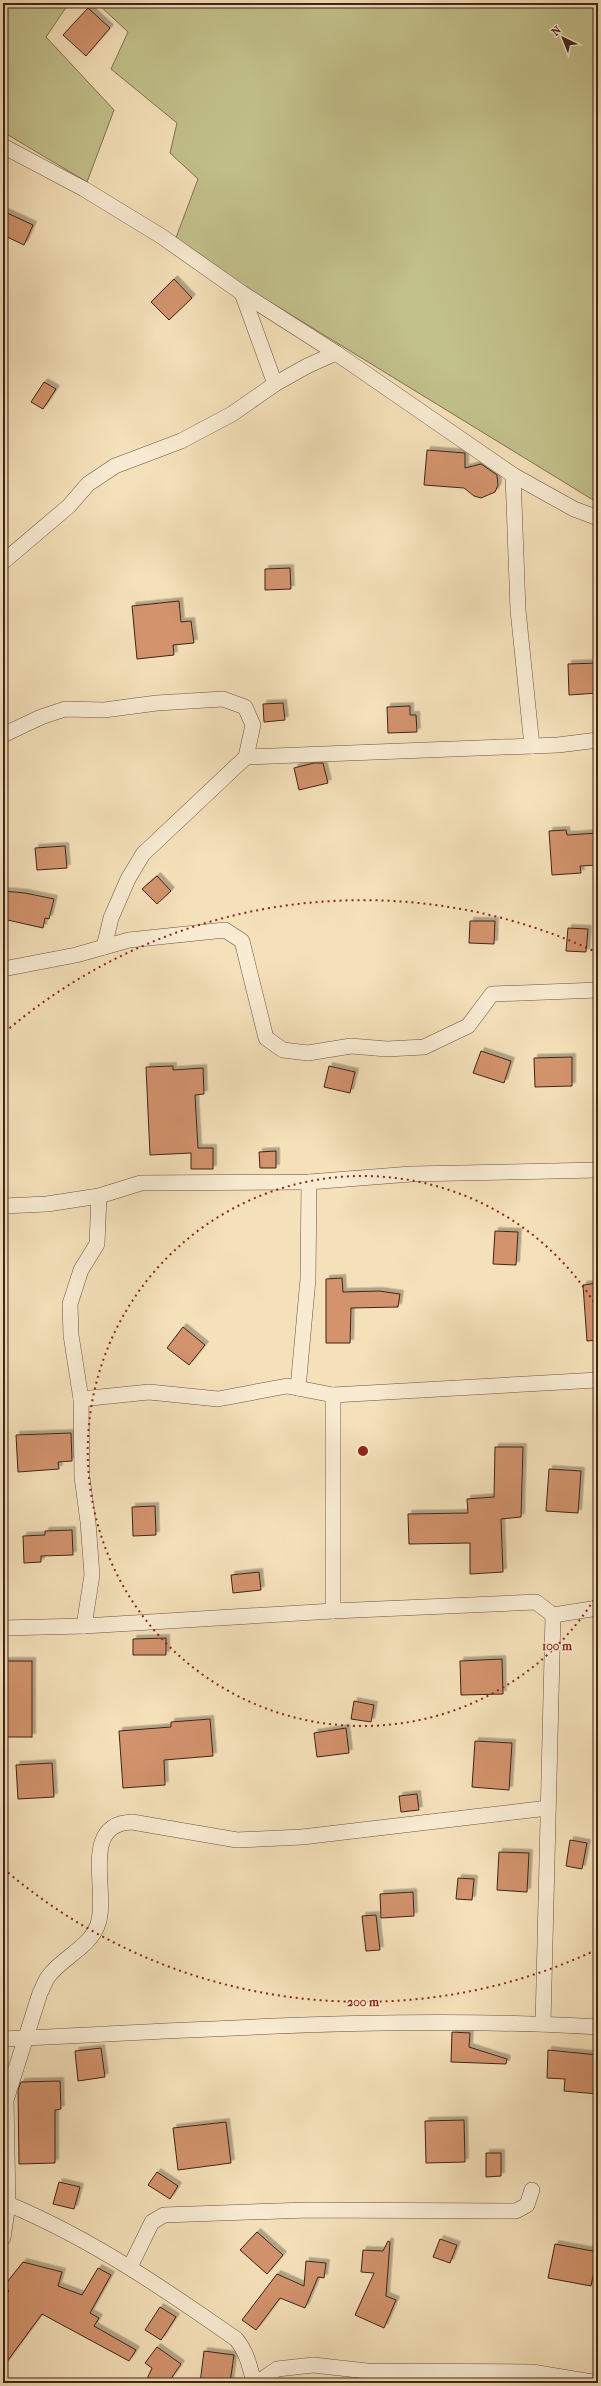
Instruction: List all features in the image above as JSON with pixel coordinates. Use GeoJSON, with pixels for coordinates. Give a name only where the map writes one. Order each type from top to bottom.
{"type":"FeatureCollection","features":[{"type":"Feature","properties":{"kind":"street"},"geometry":{"type":"LineString","coordinates":[[3,146],[96,197],[161,236],[242,293],[336,353],[513,476],[574,509],[598,518]]}},
{"type":"Feature","properties":{"kind":"street"},"geometry":{"type":"LineString","coordinates":[[242,293],[275,384]]}},
{"type":"Feature","properties":{"kind":"street"},"geometry":{"type":"LineString","coordinates":[[3,562],[69,506],[88,484],[115,466],[181,441],[232,414],[275,384],[307,366],[336,353]]}},
{"type":"Feature","properties":{"kind":"street"},"geometry":{"type":"LineString","coordinates":[[513,476],[518,610],[532,746]]}},
{"type":"Feature","properties":{"kind":"street"},"geometry":{"type":"LineString","coordinates":[[3,735],[41,716],[65,709],[104,710],[157,703],[223,699],[245,707],[253,725],[246,757],[143,854],[128,879],[111,918],[104,947]]}},
{"type":"Feature","properties":{"kind":"street"},"geometry":{"type":"LineString","coordinates":[[246,757],[532,746],[598,740]]}},
{"type":"Feature","properties":{"kind":"street"},"geometry":{"type":"LineString","coordinates":[[3,969],[76,955],[129,940],[225,930],[242,941],[266,1038],[283,1050],[308,1053],[352,1046],[387,1049],[424,1048],[468,1026],[492,994],[598,990]]}},
{"type":"Feature","properties":{"kind":"street"},"geometry":{"type":"LineString","coordinates":[[3,1206],[47,1204],[99,1196],[141,1183],[309,1182],[411,1174],[598,1170]]}},
{"type":"Feature","properties":{"kind":"street"},"geometry":{"type":"LineString","coordinates":[[298,1388],[308,1279],[309,1182]]}},
{"type":"Feature","properties":{"kind":"street"},"geometry":{"type":"LineString","coordinates":[[84,1626],[92,1575],[88,1522],[82,1477],[81,1399],[71,1335],[70,1304],[81,1270],[97,1244],[99,1196]]}},
{"type":"Feature","properties":{"kind":"street"},"geometry":{"type":"LineString","coordinates":[[81,1399],[149,1392],[218,1399],[287,1386],[333,1394],[598,1380]]}},
{"type":"Feature","properties":{"kind":"street"},"geometry":{"type":"LineString","coordinates":[[333,1394],[333,1611]]}},
{"type":"Feature","properties":{"kind":"street"},"geometry":{"type":"LineString","coordinates":[[3,1628],[84,1626],[333,1611],[536,1602],[553,1615],[598,1608]]}},
{"type":"Feature","properties":{"kind":"street"},"geometry":{"type":"LineString","coordinates":[[543,2024],[553,1615]]}},
{"type":"Feature","properties":{"kind":"street"},"geometry":{"type":"LineString","coordinates":[[3,2238],[8,2204],[6,2100],[40,1993],[48,1976],[82,1947],[98,1924],[102,1904],[99,1850],[102,1840],[120,1823],[163,1826],[237,1840],[302,1837],[548,1808]]}},
{"type":"Feature","properties":{"kind":"street"},"geometry":{"type":"LineString","coordinates":[[3,2039],[289,2024],[543,2024],[598,2027]]}},
{"type":"Feature","properties":{"kind":"street"},"geometry":{"type":"LineString","coordinates":[[130,2267],[152,2222],[164,2214],[308,2210],[516,2211],[527,2205],[532,2190]]}},
{"type":"Feature","properties":{"kind":"street"},"geometry":{"type":"LineString","coordinates":[[8,2204],[43,2218],[130,2267],[236,2340],[245,2353],[254,2383]]}},
{"type":"Feature","properties":{"kind":"street"},"geometry":{"type":"LineString","coordinates":[[257,2383],[277,2369],[313,2365],[367,2371],[532,2372],[598,2383]]}},
{"type":"Feature","properties":{"kind":"shaded area"},"geometry":{"type":"Polygon","coordinates":[[[3,3],[69,3],[46,37],[114,110],[87,182],[3,132],[3,33],[6,28],[3,25],[3,3]]]}},
{"type":"Feature","properties":{"kind":"shaded area"},"geometry":{"type":"Polygon","coordinates":[[[97,3],[598,3],[598,503],[174,243],[198,179],[170,153],[177,123],[111,69],[128,32],[97,3]]]}},
{"type":"Feature","properties":{"kind":"building"},"geometry":{"type":"Polygon","coordinates":[[[88,8],[110,28],[86,56],[63,35],[88,8]]]}},
{"type":"Feature","properties":{"kind":"building"},"geometry":{"type":"Polygon","coordinates":[[[3,211],[33,225],[24,245],[3,235],[3,211]]]}},
{"type":"Feature","properties":{"kind":"building"},"geometry":{"type":"Polygon","coordinates":[[[174,279],[192,298],[169,320],[151,302],[174,279]]]}},
{"type":"Feature","properties":{"kind":"building"},"geometry":{"type":"Polygon","coordinates":[[[44,382],[56,389],[43,409],[31,402],[44,382]]]}},
{"type":"Feature","properties":{"kind":"building"},"geometry":{"type":"Polygon","coordinates":[[[427,450],[465,453],[465,468],[481,464],[497,475],[498,485],[495,492],[481,498],[474,496],[464,488],[424,485],[427,450]]]}},
{"type":"Feature","properties":{"kind":"building"},"geometry":{"type":"Polygon","coordinates":[[[290,568],[291,589],[265,590],[265,569],[290,568]]]}},
{"type":"Feature","properties":{"kind":"building"},"geometry":{"type":"Polygon","coordinates":[[[179,601],[181,622],[191,621],[194,643],[173,645],[174,655],[137,659],[132,606],[179,601]]]}},
{"type":"Feature","properties":{"kind":"building"},"geometry":{"type":"Polygon","coordinates":[[[598,663],[598,693],[569,695],[568,664],[598,663]]]}},
{"type":"Feature","properties":{"kind":"building"},"geometry":{"type":"Polygon","coordinates":[[[283,703],[285,720],[264,722],[263,704],[283,703]]]}},
{"type":"Feature","properties":{"kind":"building"},"geometry":{"type":"Polygon","coordinates":[[[410,706],[410,715],[416,715],[417,732],[388,733],[387,707],[410,706]]]}},
{"type":"Feature","properties":{"kind":"building"},"geometry":{"type":"Polygon","coordinates":[[[314,763],[323,763],[328,783],[299,790],[294,768],[314,763]]]}},
{"type":"Feature","properties":{"kind":"building"},"geometry":{"type":"Polygon","coordinates":[[[566,830],[567,835],[598,833],[598,865],[580,866],[581,873],[552,875],[549,831],[566,830]]]}},
{"type":"Feature","properties":{"kind":"building"},"geometry":{"type":"Polygon","coordinates":[[[65,846],[67,868],[37,870],[35,848],[65,846]]]}},
{"type":"Feature","properties":{"kind":"building"},"geometry":{"type":"Polygon","coordinates":[[[157,876],[171,891],[157,904],[142,889],[157,876]]]}},
{"type":"Feature","properties":{"kind":"building"},"geometry":{"type":"Polygon","coordinates":[[[3,891],[25,893],[54,899],[49,919],[45,918],[43,928],[3,919],[3,891]]]}},
{"type":"Feature","properties":{"kind":"building"},"geometry":{"type":"Polygon","coordinates":[[[470,921],[495,921],[494,944],[469,943],[470,921]]]}},
{"type":"Feature","properties":{"kind":"building"},"geometry":{"type":"Polygon","coordinates":[[[568,928],[588,929],[586,952],[566,951],[568,928]]]}},
{"type":"Feature","properties":{"kind":"building"},"geometry":{"type":"Polygon","coordinates":[[[481,1051],[511,1061],[504,1083],[473,1073],[481,1051]]]}},
{"type":"Feature","properties":{"kind":"building"},"geometry":{"type":"Polygon","coordinates":[[[572,1057],[572,1086],[535,1087],[534,1058],[572,1057]]]}},
{"type":"Feature","properties":{"kind":"building"},"geometry":{"type":"Polygon","coordinates":[[[173,1066],[173,1070],[203,1068],[204,1094],[195,1095],[198,1148],[213,1148],[213,1169],[191,1169],[191,1153],[150,1155],[146,1067],[173,1066]]]}},
{"type":"Feature","properties":{"kind":"building"},"geometry":{"type":"Polygon","coordinates":[[[329,1066],[355,1072],[350,1093],[324,1087],[329,1066]]]}},
{"type":"Feature","properties":{"kind":"building"},"geometry":{"type":"Polygon","coordinates":[[[276,1151],[276,1168],[260,1168],[259,1152],[276,1151]]]}},
{"type":"Feature","properties":{"kind":"building"},"geometry":{"type":"Polygon","coordinates":[[[495,1231],[518,1232],[516,1265],[493,1264],[495,1231]]]}},
{"type":"Feature","properties":{"kind":"building"},"geometry":{"type":"Polygon","coordinates":[[[342,1278],[343,1292],[379,1291],[400,1294],[398,1307],[351,1308],[350,1343],[326,1343],[326,1279],[342,1278]]]}},
{"type":"Feature","properties":{"kind":"building"},"geometry":{"type":"Polygon","coordinates":[[[598,1283],[598,1340],[587,1341],[583,1285],[598,1283]]]}},
{"type":"Feature","properties":{"kind":"building"},"geometry":{"type":"Polygon","coordinates":[[[183,1327],[205,1345],[189,1365],[167,1348],[183,1327]]]}},
{"type":"Feature","properties":{"kind":"building"},"geometry":{"type":"Polygon","coordinates":[[[71,1433],[72,1461],[58,1462],[59,1469],[18,1472],[16,1435],[71,1433]]]}},
{"type":"Feature","properties":{"kind":"building"},"geometry":{"type":"Polygon","coordinates":[[[495,1447],[523,1447],[521,1517],[501,1519],[503,1572],[470,1574],[470,1543],[409,1544],[408,1514],[468,1513],[467,1499],[494,1497],[495,1447]]]}},
{"type":"Feature","properties":{"kind":"building"},"geometry":{"type":"Polygon","coordinates":[[[549,1469],[581,1471],[578,1513],[546,1511],[549,1469]]]}},
{"type":"Feature","properties":{"kind":"building"},"geometry":{"type":"Polygon","coordinates":[[[155,1506],[156,1535],[133,1536],[132,1507],[155,1506]]]}},
{"type":"Feature","properties":{"kind":"building"},"geometry":{"type":"Polygon","coordinates":[[[72,1530],[73,1555],[41,1556],[41,1562],[24,1563],[23,1536],[45,1535],[45,1531],[72,1530]]]}},
{"type":"Feature","properties":{"kind":"building"},"geometry":{"type":"Polygon","coordinates":[[[259,1572],[261,1590],[233,1593],[231,1575],[259,1572]]]}},
{"type":"Feature","properties":{"kind":"building"},"geometry":{"type":"Polygon","coordinates":[[[166,1638],[166,1655],[133,1655],[133,1639],[166,1638]]]}},
{"type":"Feature","properties":{"kind":"building"},"geometry":{"type":"Polygon","coordinates":[[[502,1659],[503,1694],[461,1695],[460,1661],[502,1659]]]}},
{"type":"Feature","properties":{"kind":"building"},"geometry":{"type":"Polygon","coordinates":[[[3,1661],[32,1661],[32,1737],[3,1737],[3,1661]]]}},
{"type":"Feature","properties":{"kind":"building"},"geometry":{"type":"Polygon","coordinates":[[[354,1701],[374,1705],[371,1722],[351,1719],[354,1701]]]}},
{"type":"Feature","properties":{"kind":"building"},"geometry":{"type":"Polygon","coordinates":[[[210,1719],[213,1756],[164,1760],[165,1785],[123,1788],[119,1731],[171,1727],[171,1722],[210,1719]]]}},
{"type":"Feature","properties":{"kind":"building"},"geometry":{"type":"Polygon","coordinates":[[[346,1728],[349,1753],[317,1757],[314,1733],[346,1728]]]}},
{"type":"Feature","properties":{"kind":"building"},"geometry":{"type":"Polygon","coordinates":[[[475,1741],[512,1743],[509,1790],[472,1787],[475,1741]]]}},
{"type":"Feature","properties":{"kind":"building"},"geometry":{"type":"Polygon","coordinates":[[[52,1763],[54,1797],[18,1799],[16,1765],[52,1763]]]}},
{"type":"Feature","properties":{"kind":"building"},"geometry":{"type":"Polygon","coordinates":[[[417,1794],[419,1810],[401,1812],[399,1796],[417,1794]]]}},
{"type":"Feature","properties":{"kind":"building"},"geometry":{"type":"Polygon","coordinates":[[[570,1840],[587,1843],[582,1869],[566,1866],[570,1840]]]}},
{"type":"Feature","properties":{"kind":"building"},"geometry":{"type":"Polygon","coordinates":[[[499,1852],[529,1853],[527,1892],[497,1890],[499,1852]]]}},
{"type":"Feature","properties":{"kind":"building"},"geometry":{"type":"Polygon","coordinates":[[[458,1878],[474,1879],[472,1900],[456,1899],[458,1878]]]}},
{"type":"Feature","properties":{"kind":"building"},"geometry":{"type":"Polygon","coordinates":[[[413,1892],[414,1916],[381,1918],[380,1894],[413,1892]]]}},
{"type":"Feature","properties":{"kind":"building"},"geometry":{"type":"Polygon","coordinates":[[[376,1915],[380,1950],[366,1951],[362,1916],[376,1915]]]}},
{"type":"Feature","properties":{"kind":"building"},"geometry":{"type":"Polygon","coordinates":[[[452,2032],[470,2033],[469,2047],[507,2059],[506,2064],[451,2062],[452,2032]]]}},
{"type":"Feature","properties":{"kind":"building"},"geometry":{"type":"Polygon","coordinates":[[[101,2048],[105,2077],[78,2081],[75,2051],[101,2048]]]}},
{"type":"Feature","properties":{"kind":"building"},"geometry":{"type":"Polygon","coordinates":[[[548,2050],[598,2055],[598,2094],[564,2091],[565,2079],[547,2078],[548,2050]]]}},
{"type":"Feature","properties":{"kind":"building"},"geometry":{"type":"Polygon","coordinates":[[[60,2081],[61,2109],[55,2110],[55,2163],[19,2164],[18,2090],[21,2082],[60,2081]]]}},
{"type":"Feature","properties":{"kind":"building"},"geometry":{"type":"Polygon","coordinates":[[[464,2120],[465,2162],[426,2163],[425,2121],[464,2120]]]}},
{"type":"Feature","properties":{"kind":"building"},"geometry":{"type":"Polygon","coordinates":[[[226,2122],[231,2163],[178,2170],[173,2128],[226,2122]]]}},
{"type":"Feature","properties":{"kind":"building"},"geometry":{"type":"Polygon","coordinates":[[[486,2153],[501,2153],[501,2176],[486,2177],[486,2153]]]}},
{"type":"Feature","properties":{"kind":"building"},"geometry":{"type":"Polygon","coordinates":[[[157,2172],[178,2186],[170,2199],[148,2185],[157,2172]]]}},
{"type":"Feature","properties":{"kind":"building"},"geometry":{"type":"Polygon","coordinates":[[[59,2182],[80,2187],[74,2209],[53,2204],[59,2182]]]}},
{"type":"Feature","properties":{"kind":"building"},"geometry":{"type":"Polygon","coordinates":[[[257,2232],[283,2255],[267,2274],[240,2250],[257,2232]]]}},
{"type":"Feature","properties":{"kind":"building"},"geometry":{"type":"Polygon","coordinates":[[[440,2239],[457,2245],[450,2263],[433,2257],[440,2239]]]}},
{"type":"Feature","properties":{"kind":"building"},"geometry":{"type":"Polygon","coordinates":[[[388,2241],[390,2242],[386,2296],[396,2300],[384,2328],[355,2315],[374,2273],[361,2272],[363,2250],[383,2251],[388,2241]]]}},
{"type":"Feature","properties":{"kind":"building"},"geometry":{"type":"Polygon","coordinates":[[[555,2244],[598,2252],[591,2286],[548,2278],[555,2244]]]}},
{"type":"Feature","properties":{"kind":"building"},"geometry":{"type":"Polygon","coordinates":[[[306,2261],[326,2263],[324,2278],[318,2277],[305,2308],[280,2298],[256,2330],[242,2320],[277,2274],[304,2286],[306,2261]]]}},
{"type":"Feature","properties":{"kind":"building"},"geometry":{"type":"Polygon","coordinates":[[[23,2262],[62,2272],[58,2286],[82,2295],[98,2268],[111,2275],[90,2313],[99,2318],[94,2326],[136,2350],[129,2361],[42,2314],[3,2367],[3,2299],[9,2291],[4,2286],[23,2262]]]}},
{"type":"Feature","properties":{"kind":"building"},"geometry":{"type":"Polygon","coordinates":[[[160,2307],[176,2317],[161,2340],[145,2330],[160,2307]]]}},
{"type":"Feature","properties":{"kind":"building"},"geometry":{"type":"Polygon","coordinates":[[[157,2347],[181,2364],[168,2383],[145,2383],[152,2368],[145,2363],[157,2347]]]}},
{"type":"Feature","properties":{"kind":"building"},"geometry":{"type":"Polygon","coordinates":[[[204,2351],[234,2355],[230,2383],[200,2383],[204,2351]]]}}]}
